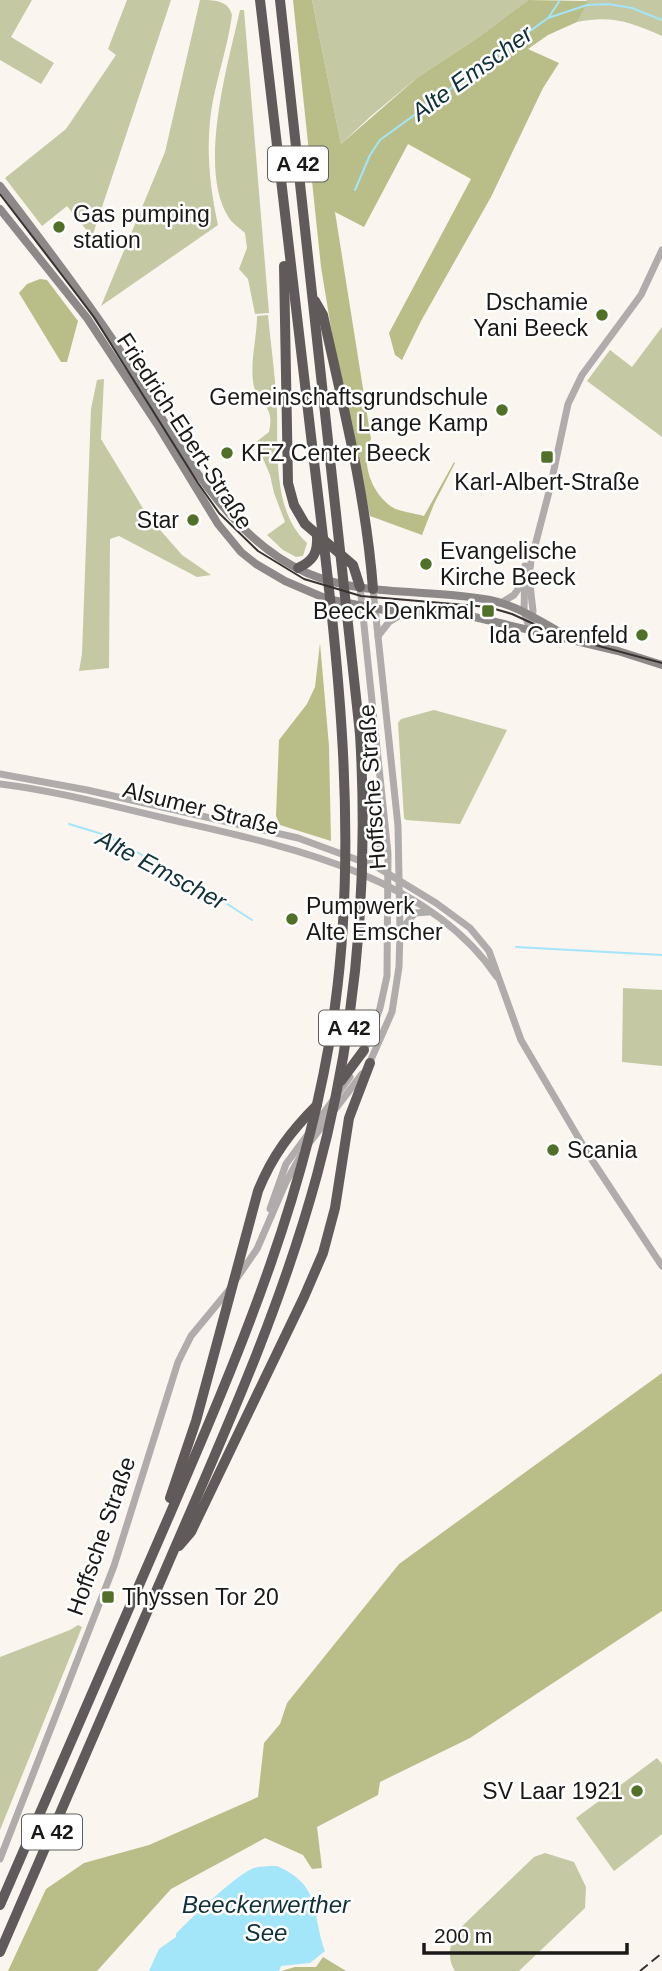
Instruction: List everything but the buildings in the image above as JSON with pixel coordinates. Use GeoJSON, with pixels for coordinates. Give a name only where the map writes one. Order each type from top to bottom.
{"type":"FeatureCollection","features":[{"type":"Feature","properties":{"kind":"highway","name":"A 42"},"geometry":{"type":"LineString","coordinates":[[0,1905],[235,1359],[284,1224],[315,1119],[335,1009],[345,902],[347,822],[343,737],[335,646],[260,0]]}},
{"type":"Feature","properties":{"kind":"highway","name":"A 42"},"geometry":{"type":"LineString","coordinates":[[0,1952],[264,1333],[301,1229],[328,1133],[347,1038],[361,917],[364,822],[360,734],[280,0]]}},
{"type":"Feature","properties":{"kind":"highway"},"geometry":{"type":"LineString","coordinates":[[286,232],[284,270],[288,483],[294,505],[305,524],[353,565],[360,587]]}},
{"type":"Feature","properties":{"kind":"highway"},"geometry":{"type":"LineString","coordinates":[[312,296],[323,315],[354,454],[366,523],[373,589]]}},
{"type":"Feature","properties":{"kind":"highway"},"geometry":{"type":"LineString","coordinates":[[298,568],[314,558],[317,536]]}},
{"type":"Feature","properties":{"kind":"highway"},"geometry":{"type":"LineString","coordinates":[[163,1530],[176,1478],[196,1422],[258,1191],[276,1152],[299,1123],[345,1077],[364,1050]]}},
{"type":"Feature","properties":{"kind":"highway"},"geometry":{"type":"LineString","coordinates":[[171,1556],[191,1532],[315,1274],[330,1233],[349,1118],[370,1063]]}},
{"type":"Feature","properties":{"kind":"main road"},"geometry":{"type":"LineString","coordinates":[[0,186],[90,314]]}},
{"type":"Feature","properties":{"kind":"main road"},"geometry":{"type":"LineString","coordinates":[[0,209],[90,314]]}},
{"type":"Feature","properties":{"kind":"main road","name":"Friedrich-Ebert-Straße"},"geometry":{"type":"LineString","coordinates":[[90,314],[119,349],[189,463],[206,485],[275,555],[316,576],[360,587],[450,595],[501,603],[528,614],[577,641]]}},
{"type":"Feature","properties":{"kind":"main road","name":"Friedrich-Ebert-Straße"},"geometry":{"type":"LineString","coordinates":[[90,314],[218,524],[241,552],[274,575],[309,593],[363,606],[470,616],[563,640],[577,641],[662,665]]}},
{"type":"Feature","properties":{"kind":"street"},"geometry":{"type":"LineString","coordinates":[[528,614],[529,570],[568,404],[584,371],[641,295],[662,250]]}},
{"type":"Feature","properties":{"kind":"street"},"geometry":{"type":"LineString","coordinates":[[530,631],[523,581],[528,555],[535,540]]}},
{"type":"Feature","properties":{"kind":"street"},"geometry":{"type":"LineString","coordinates":[[501,603],[514,596],[523,581]]}},
{"type":"Feature","properties":{"kind":"street","name":"Hoffsche Straße"},"geometry":{"type":"LineString","coordinates":[[261,1240],[286,1164],[348,1080],[364,1050],[380,1008],[387,976],[387,833],[360,587]]}},
{"type":"Feature","properties":{"kind":"street","name":"Hoffsche Straße"},"geometry":{"type":"LineString","coordinates":[[0,1859],[114,1566],[178,1362],[191,1336],[227,1292],[261,1240],[286,1182],[305,1149],[370,1063],[392,1012],[399,967],[398,826],[373,589]]}},
{"type":"Feature","properties":{"kind":"street"},"geometry":{"type":"LineString","coordinates":[[377,637],[389,622],[407,611]]}},
{"type":"Feature","properties":{"kind":"street","name":"Alsumer Straße"},"geometry":{"type":"LineString","coordinates":[[0,774],[204,815],[298,838],[388,872],[470,928],[489,951],[521,1040],[534,1065],[588,1154],[662,1266]]}},
{"type":"Feature","properties":{"kind":"street","name":"Alsumer Straße"},"geometry":{"type":"LineString","coordinates":[[0,784],[65,795],[242,836],[321,858],[388,886],[430,912],[460,935],[484,960],[501,984]]}},
{"type":"Feature","properties":{"kind":"street"},"geometry":{"type":"LineString","coordinates":[[365,862],[377,854],[387,833]]}},
{"type":"Feature","properties":{"kind":"street"},"geometry":{"type":"LineString","coordinates":[[400,932],[409,917],[415,913],[430,912]]}},
{"type":"Feature","properties":{"kind":"street"},"geometry":{"type":"LineString","coordinates":[[380,1008],[392,1012]]}},
{"type":"Feature","properties":{"kind":"green space"},"geometry":{"type":"Polygon","coordinates":[[[0,0],[32,0],[11,37],[54,63],[41,84],[0,60],[0,0]]]}},
{"type":"Feature","properties":{"kind":"green space"},"geometry":{"type":"Polygon","coordinates":[[[127,0],[171,0],[92,237],[67,206],[42,226],[5,178],[66,129],[116,55],[108,49],[127,0]]]}},
{"type":"Feature","properties":{"kind":"green space"},"geometry":{"type":"Polygon","coordinates":[[[200,0],[224,4],[232,15],[213,100],[209,131],[210,179],[218,225],[101,306],[165,152],[200,0]]]}},
{"type":"Feature","properties":{"kind":"green space"},"geometry":{"type":"Polygon","coordinates":[[[293,0],[312,0],[341,144],[418,77],[476,39],[528,0],[588,1],[577,22],[548,35],[528,49],[559,63],[543,88],[491,197],[402,360],[395,355],[389,333],[471,179],[408,144],[364,227],[335,212],[371,439],[367,466],[373,485],[392,507],[424,516],[455,463],[422,535],[370,516],[334,346],[321,267],[293,0]]]}},
{"type":"Feature","properties":{"kind":"green space"},"geometry":{"type":"Polygon","coordinates":[[[312,0],[528,0],[476,39],[418,77],[341,144],[312,0]]]}},
{"type":"Feature","properties":{"kind":"green space"},"geometry":{"type":"Polygon","coordinates":[[[587,0],[662,0],[662,36],[621,21],[601,19],[577,22],[587,0]]]}},
{"type":"Feature","properties":{"kind":"green space"},"geometry":{"type":"Polygon","coordinates":[[[240,10],[244,10],[269,313],[255,314],[248,279],[239,269],[247,248],[245,233],[229,218],[220,197],[216,172],[218,116],[240,10]]]}},
{"type":"Feature","properties":{"kind":"green space"},"geometry":{"type":"Polygon","coordinates":[[[40,279],[47,280],[78,321],[67,362],[61,362],[19,293],[27,284],[40,279]]]}},
{"type":"Feature","properties":{"kind":"green space"},"geometry":{"type":"Polygon","coordinates":[[[268,315],[276,388],[278,464],[283,499],[296,530],[307,543],[303,556],[296,557],[283,550],[267,535],[285,522],[256,442],[269,432],[270,424],[269,412],[254,387],[252,369],[257,316],[268,315]]]}},
{"type":"Feature","properties":{"kind":"green space"},"geometry":{"type":"Polygon","coordinates":[[[662,327],[662,437],[587,381],[610,350],[632,367],[662,327]]]}},
{"type":"Feature","properties":{"kind":"green space"},"geometry":{"type":"Polygon","coordinates":[[[104,379],[101,439],[147,515],[182,555],[211,575],[197,577],[119,536],[110,539],[109,668],[79,671],[82,654],[91,409],[97,380],[104,379]]]}},
{"type":"Feature","properties":{"kind":"green space"},"geometry":{"type":"Polygon","coordinates":[[[320,643],[329,746],[331,841],[280,825],[276,816],[279,740],[307,704],[315,687],[320,643]]]}},
{"type":"Feature","properties":{"kind":"green space"},"geometry":{"type":"Polygon","coordinates":[[[434,710],[507,730],[460,824],[404,818],[398,723],[401,719],[434,710]]]}},
{"type":"Feature","properties":{"kind":"green space"},"geometry":{"type":"Polygon","coordinates":[[[623,988],[662,990],[662,1066],[622,1062],[623,988]]]}},
{"type":"Feature","properties":{"kind":"green space"},"geometry":{"type":"Polygon","coordinates":[[[662,1373],[662,1611],[470,1738],[380,1782],[378,1795],[317,1827],[322,1868],[312,1869],[303,1855],[265,1838],[171,1889],[97,1971],[8,1971],[46,1889],[84,1863],[149,1845],[258,1797],[264,1743],[280,1724],[287,1703],[399,1564],[662,1373]]]}},
{"type":"Feature","properties":{"kind":"green space"},"geometry":{"type":"Polygon","coordinates":[[[78,1625],[82,1627],[0,1830],[0,1657],[78,1625]]]}},
{"type":"Feature","properties":{"kind":"green space","name":"SV Laar 1921"},"geometry":{"type":"Polygon","coordinates":[[[657,1758],[662,1764],[662,1834],[614,1871],[576,1818],[657,1758]]]}},
{"type":"Feature","properties":{"kind":"green space"},"geometry":{"type":"Polygon","coordinates":[[[545,1853],[574,1862],[586,1887],[585,1908],[519,1971],[455,1971],[450,1957],[454,1934],[534,1857],[545,1853]]]}},
{"type":"Feature","properties":{"kind":"green space"},"geometry":{"type":"Polygon","coordinates":[[[323,1957],[346,1971],[281,1971],[295,1967],[316,1967],[323,1957]]]}},
{"type":"Feature","properties":{"kind":"water","name":"Beeckerwerther See"},"geometry":{"type":"Polygon","coordinates":[[[277,1866],[302,1882],[308,1891],[325,1951],[310,1963],[281,1966],[279,1971],[149,1971],[159,1949],[176,1937],[182,1927],[226,1887],[254,1868],[277,1866]]]}},
{"type":"Feature","properties":{"kind":"waterway"},"geometry":{"type":"LineString","coordinates":[[549,17],[560,0]]}},
{"type":"Feature","properties":{"kind":"waterway","name":"Alte Emscher"},"geometry":{"type":"LineString","coordinates":[[355,190],[370,155],[380,140],[548,18],[587,5],[608,4],[632,8],[662,20]]}},
{"type":"Feature","properties":{"kind":"waterway","name":"Alte Emscher"},"geometry":{"type":"LineString","coordinates":[[69,824],[119,842],[252,920]]}},
{"type":"Feature","properties":{"kind":"waterway"},"geometry":{"type":"LineString","coordinates":[[516,947],[662,955]]}},
{"type":"Feature","properties":{"kind":"tram line"},"geometry":{"type":"LineString","coordinates":[[0,194],[94,317],[219,513],[258,551],[304,579],[361,596],[488,607],[512,614],[558,635],[662,663]]}},
{"type":"Feature","properties":{"kind":"railway"},"geometry":{"type":"LineString","coordinates":[[640,1971],[662,1953]]}},
{"type":"Feature","properties":{"kind":"place","name":"Gas pumping station"},"geometry":{"type":"Point","coordinates":[59,227]}},
{"type":"Feature","properties":{"kind":"place","name":"Dschamie Yani Beeck"},"geometry":{"type":"Point","coordinates":[602,315]}},
{"type":"Feature","properties":{"kind":"place","name":"Gemeinschaftsgrundschule Lange Kamp"},"geometry":{"type":"Point","coordinates":[502,410]}},
{"type":"Feature","properties":{"kind":"place","name":"KFZ Center Beeck"},"geometry":{"type":"Point","coordinates":[227,453]}},
{"type":"Feature","properties":{"kind":"place","name":"Karl-Albert-Straße"},"geometry":{"type":"Point","coordinates":[547,457]}},
{"type":"Feature","properties":{"kind":"place","name":"Star"},"geometry":{"type":"Point","coordinates":[193,520]}},
{"type":"Feature","properties":{"kind":"place","name":"Evangelische Kirche Beeck"},"geometry":{"type":"Point","coordinates":[426,564]}},
{"type":"Feature","properties":{"kind":"place","name":"Beeck Denkmal"},"geometry":{"type":"Point","coordinates":[488,611]}},
{"type":"Feature","properties":{"kind":"place","name":"Ida Garenfeld"},"geometry":{"type":"Point","coordinates":[642,635]}},
{"type":"Feature","properties":{"kind":"place","name":"Pumpwerk Alte Emscher"},"geometry":{"type":"Point","coordinates":[292,919]}},
{"type":"Feature","properties":{"kind":"place","name":"Scania"},"geometry":{"type":"Point","coordinates":[553,1150]}},
{"type":"Feature","properties":{"kind":"place","name":"Thyssen Tor 20"},"geometry":{"type":"Point","coordinates":[108,1597]}},
{"type":"Feature","properties":{"kind":"place","name":"SV Laar 1921"},"geometry":{"type":"Point","coordinates":[637,1791]}}]}
